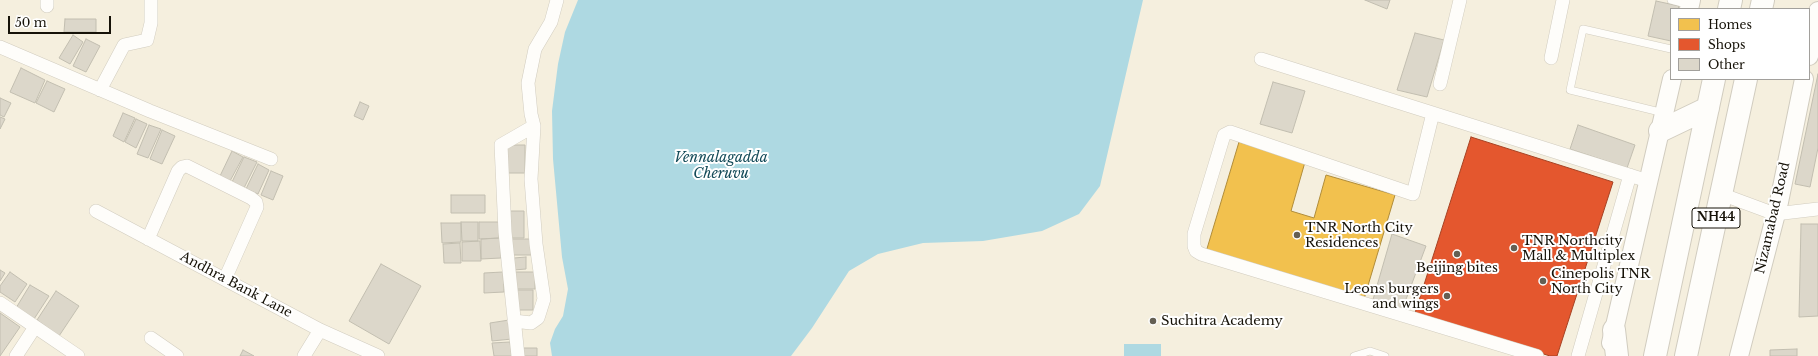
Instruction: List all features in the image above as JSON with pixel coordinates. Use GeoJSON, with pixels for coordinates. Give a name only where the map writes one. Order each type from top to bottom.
{"type":"FeatureCollection","features":[{"type":"Feature","properties":{"kind":"highway","name":"NH44"},"geometry":{"type":"LineString","coordinates":[[1655,356],[1714,80]]}},
{"type":"Feature","properties":{"kind":"highway","name":"NH44"},"geometry":{"type":"LineString","coordinates":[[1686,356],[1746,80]]}},
{"type":"Feature","properties":{"kind":"highway"},"geometry":{"type":"LineString","coordinates":[[1662,122],[1708,108]]}},
{"type":"Feature","properties":{"kind":"highway"},"geometry":{"type":"LineString","coordinates":[[1614,330],[1618,356]]}},
{"type":"Feature","properties":{"kind":"main road"},"geometry":{"type":"LineString","coordinates":[[1812,54],[1818,11]]}},
{"type":"Feature","properties":{"kind":"main road"},"geometry":{"type":"LineString","coordinates":[[1608,356],[1672,80]]}},
{"type":"Feature","properties":{"kind":"main road","name":"Nizamabad Road"},"geometry":{"type":"LineString","coordinates":[[1739,356],[1776,214],[1804,80]]}},
{"type":"Feature","properties":{"kind":"street"},"geometry":{"type":"LineString","coordinates":[[100,90],[124,44],[147,40],[151,23],[151,0]]}},
{"type":"Feature","properties":{"kind":"street"},"geometry":{"type":"LineString","coordinates":[[514,321],[531,323],[538,318],[544,299],[536,244],[531,179],[534,126],[531,114],[528,83],[535,49],[551,22],[557,0]]}},
{"type":"Feature","properties":{"kind":"street"},"geometry":{"type":"LineString","coordinates":[[1440,84],[1460,0]]}},
{"type":"Feature","properties":{"kind":"street"},"geometry":{"type":"LineString","coordinates":[[1551,58],[1563,0]]}},
{"type":"Feature","properties":{"kind":"street"},"geometry":{"type":"LineString","coordinates":[[0,47],[100,90],[271,160]]}},
{"type":"Feature","properties":{"kind":"street"},"geometry":{"type":"LineString","coordinates":[[1262,58],[1648,181]]}},
{"type":"Feature","properties":{"kind":"street"},"geometry":{"type":"LineString","coordinates":[[1434,113],[1413,194],[1230,132],[1224,134],[1194,234],[1194,246],[1196,251],[1201,254],[1537,356]]}},
{"type":"Feature","properties":{"kind":"street"},"geometry":{"type":"LineString","coordinates":[[518,356],[505,232],[501,145],[534,126]]}},
{"type":"Feature","properties":{"kind":"street"},"geometry":{"type":"LineString","coordinates":[[148,239],[178,171],[182,167],[187,166],[252,198],[256,202],[257,207],[225,279]]}},
{"type":"Feature","properties":{"kind":"street"},"geometry":{"type":"LineString","coordinates":[[1578,356],[1630,175]]}},
{"type":"Feature","properties":{"kind":"street"},"geometry":{"type":"LineString","coordinates":[[1721,194],[1776,214],[1818,209]]}},
{"type":"Feature","properties":{"kind":"street","name":"Andhra Bank Lane"},"geometry":{"type":"LineString","coordinates":[[96,211],[320,330],[378,356]]}},
{"type":"Feature","properties":{"kind":"street"},"geometry":{"type":"LineString","coordinates":[[0,303],[78,356]]}},
{"type":"Feature","properties":{"kind":"street"},"geometry":{"type":"LineString","coordinates":[[16,356],[35,327]]}},
{"type":"Feature","properties":{"kind":"street"},"geometry":{"type":"LineString","coordinates":[[304,356],[320,330]]}},
{"type":"Feature","properties":{"kind":"street"},"geometry":{"type":"LineString","coordinates":[[151,338],[177,356]]}},
{"type":"Feature","properties":{"kind":"lane"},"geometry":{"type":"LineString","coordinates":[[1671,0],[1690,5]]}},
{"type":"Feature","properties":{"kind":"lane"},"geometry":{"type":"LineString","coordinates":[[1662,122],[1570,90],[1583,29],[1670,49]]}},
{"type":"Feature","properties":{"kind":"lane"},"geometry":{"type":"LineString","coordinates":[[1354,356],[1370,351],[1384,356]]}},
{"type":"Feature","properties":{"kind":"water","name":"Vennalagadda Cheruvu"},"geometry":{"type":"Polygon","coordinates":[[[578,0],[1143,0],[1100,186],[1079,214],[1042,231],[983,241],[923,243],[878,254],[849,271],[812,328],[791,356],[552,356],[550,343],[555,329],[563,316],[568,289],[562,257],[553,159],[552,111],[558,64],[565,32],[578,0]]]}},
{"type":"Feature","properties":{"kind":"water"},"geometry":{"type":"Polygon","coordinates":[[[1124,344],[1161,344],[1161,356],[1124,356],[1124,344]]]}},
{"type":"Feature","properties":{"kind":"building: Homes","name":"TNR North City Residences"},"geometry":{"type":"Polygon","coordinates":[[[1239,142],[1305,162],[1291,211],[1314,218],[1326,175],[1395,195],[1364,299],[1206,252],[1239,142]]]}},
{"type":"Feature","properties":{"kind":"building: Shops","name":"TNR Northcity Mall & Multiplex"},"geometry":{"type":"Polygon","coordinates":[[[1471,137],[1613,182],[1557,356],[1550,356],[1415,313],[1471,137]]]}},
{"type":"Feature","properties":{"kind":"building: Other"},"geometry":{"type":"Polygon","coordinates":[[[1365,0],[1390,0],[1387,9],[1365,0]]]}},
{"type":"Feature","properties":{"kind":"building: Other"},"geometry":{"type":"Polygon","coordinates":[[[1656,1],[1679,6],[1678,8],[1670,8],[1670,41],[1648,36],[1656,1]]]}},
{"type":"Feature","properties":{"kind":"building: Other"},"geometry":{"type":"Polygon","coordinates":[[[65,19],[96,19],[96,32],[64,32],[65,19]]]}},
{"type":"Feature","properties":{"kind":"building: Other"},"geometry":{"type":"Polygon","coordinates":[[[1415,33],[1444,40],[1427,97],[1397,90],[1415,33]]]}},
{"type":"Feature","properties":{"kind":"building: Other"},"geometry":{"type":"Polygon","coordinates":[[[73,35],[83,42],[70,64],[59,58],[73,35]]]}},
{"type":"Feature","properties":{"kind":"building: Other"},"geometry":{"type":"Polygon","coordinates":[[[86,39],[100,46],[86,72],[73,66],[86,39]]]}},
{"type":"Feature","properties":{"kind":"building: Other"},"geometry":{"type":"Polygon","coordinates":[[[21,68],[45,80],[35,103],[10,92],[21,68]]]}},
{"type":"Feature","properties":{"kind":"building: Other"},"geometry":{"type":"Polygon","coordinates":[[[1818,74],[1818,148],[1810,187],[1795,184],[1818,74]]]}},
{"type":"Feature","properties":{"kind":"building: Other"},"geometry":{"type":"Polygon","coordinates":[[[47,81],[65,89],[54,112],[36,103],[47,81]]]}},
{"type":"Feature","properties":{"kind":"building: Other"},"geometry":{"type":"Polygon","coordinates":[[[1273,82],[1305,91],[1292,133],[1260,124],[1273,82]]]}},
{"type":"Feature","properties":{"kind":"building: Other"},"geometry":{"type":"Polygon","coordinates":[[[0,98],[11,103],[4,117],[0,115],[0,98]]]}},
{"type":"Feature","properties":{"kind":"building: Other"},"geometry":{"type":"Polygon","coordinates":[[[360,102],[369,106],[363,120],[354,116],[360,102]]]}},
{"type":"Feature","properties":{"kind":"building: Other"},"geometry":{"type":"Polygon","coordinates":[[[123,113],[135,118],[124,142],[113,136],[123,113]]]}},
{"type":"Feature","properties":{"kind":"building: Other"},"geometry":{"type":"Polygon","coordinates":[[[0,117],[5,119],[0,129],[0,117]]]}},
{"type":"Feature","properties":{"kind":"building: Other"},"geometry":{"type":"Polygon","coordinates":[[[136,119],[147,124],[136,148],[125,142],[136,119]]]}},
{"type":"Feature","properties":{"kind":"building: Other"},"geometry":{"type":"Polygon","coordinates":[[[149,125],[161,129],[148,158],[137,154],[149,125]]]}},
{"type":"Feature","properties":{"kind":"building: Other"},"geometry":{"type":"Polygon","coordinates":[[[1578,125],[1635,145],[1627,168],[1570,149],[1578,125]]]}},
{"type":"Feature","properties":{"kind":"building: Other"},"geometry":{"type":"Polygon","coordinates":[[[162,130],[175,136],[162,164],[150,159],[162,130]]]}},
{"type":"Feature","properties":{"kind":"building: Other"},"geometry":{"type":"Polygon","coordinates":[[[507,145],[525,145],[525,173],[507,173],[507,145]]]}},
{"type":"Feature","properties":{"kind":"building: Other"},"geometry":{"type":"Polygon","coordinates":[[[232,151],[243,157],[230,181],[220,176],[232,151]]]}},
{"type":"Feature","properties":{"kind":"building: Other"},"geometry":{"type":"Polygon","coordinates":[[[244,157],[257,162],[244,188],[232,182],[244,157]]]}},
{"type":"Feature","properties":{"kind":"building: Other"},"geometry":{"type":"Polygon","coordinates":[[[258,164],[269,170],[258,194],[246,189],[258,164]]]}},
{"type":"Feature","properties":{"kind":"building: Other"},"geometry":{"type":"Polygon","coordinates":[[[271,171],[283,176],[273,200],[261,195],[271,171]]]}},
{"type":"Feature","properties":{"kind":"building: Other"},"geometry":{"type":"Polygon","coordinates":[[[451,195],[485,195],[485,213],[451,213],[451,195]]]}},
{"type":"Feature","properties":{"kind":"building: Other"},"geometry":{"type":"Polygon","coordinates":[[[510,211],[524,211],[524,238],[510,238],[510,211]]]}},
{"type":"Feature","properties":{"kind":"building: Other"},"geometry":{"type":"Polygon","coordinates":[[[461,222],[478,222],[478,241],[462,241],[461,222]]]}},
{"type":"Feature","properties":{"kind":"building: Other"},"geometry":{"type":"Polygon","coordinates":[[[479,222],[499,222],[499,238],[479,239],[479,222]]]}},
{"type":"Feature","properties":{"kind":"building: Other"},"geometry":{"type":"Polygon","coordinates":[[[441,223],[461,223],[461,242],[442,243],[441,223]]]}},
{"type":"Feature","properties":{"kind":"building: Other"},"geometry":{"type":"Polygon","coordinates":[[[1801,224],[1818,224],[1818,316],[1799,317],[1801,224]]]}},
{"type":"Feature","properties":{"kind":"building: Other"},"geometry":{"type":"Polygon","coordinates":[[[1392,234],[1426,246],[1402,310],[1372,303],[1392,234]]]}},
{"type":"Feature","properties":{"kind":"building: Other"},"geometry":{"type":"Polygon","coordinates":[[[501,238],[501,258],[481,259],[481,239],[501,238]]]}},
{"type":"Feature","properties":{"kind":"building: Other"},"geometry":{"type":"Polygon","coordinates":[[[512,239],[531,239],[531,255],[511,255],[512,239]]]}},
{"type":"Feature","properties":{"kind":"building: Other"},"geometry":{"type":"Polygon","coordinates":[[[480,241],[481,261],[462,261],[462,242],[480,241]]]}},
{"type":"Feature","properties":{"kind":"building: Other"},"geometry":{"type":"Polygon","coordinates":[[[460,243],[461,263],[444,263],[443,244],[460,243]]]}},
{"type":"Feature","properties":{"kind":"building: Other"},"geometry":{"type":"Polygon","coordinates":[[[526,257],[526,269],[514,270],[514,258],[526,257]]]}},
{"type":"Feature","properties":{"kind":"building: Other"},"geometry":{"type":"Polygon","coordinates":[[[381,264],[421,286],[389,344],[349,321],[381,264]]]}},
{"type":"Feature","properties":{"kind":"building: Other"},"geometry":{"type":"Polygon","coordinates":[[[0,270],[5,273],[0,281],[0,270]]]}},
{"type":"Feature","properties":{"kind":"building: Other"},"geometry":{"type":"Polygon","coordinates":[[[10,272],[27,284],[15,302],[0,292],[0,286],[10,272]]]}},
{"type":"Feature","properties":{"kind":"building: Other"},"geometry":{"type":"Polygon","coordinates":[[[503,272],[504,292],[484,293],[484,273],[503,272]]]}},
{"type":"Feature","properties":{"kind":"building: Other"},"geometry":{"type":"Polygon","coordinates":[[[514,272],[535,272],[535,289],[514,289],[514,272]]]}},
{"type":"Feature","properties":{"kind":"building: Other"},"geometry":{"type":"Polygon","coordinates":[[[30,285],[49,296],[34,319],[16,308],[30,285]]]}},
{"type":"Feature","properties":{"kind":"building: Other"},"geometry":{"type":"Polygon","coordinates":[[[517,290],[533,290],[533,310],[517,310],[517,290]]]}},
{"type":"Feature","properties":{"kind":"building: Other"},"geometry":{"type":"Polygon","coordinates":[[[56,291],[79,306],[59,336],[37,320],[56,291]]]}},
{"type":"Feature","properties":{"kind":"building: Other"},"geometry":{"type":"Polygon","coordinates":[[[0,313],[20,327],[0,356],[0,313]]]}},
{"type":"Feature","properties":{"kind":"building: Other"},"geometry":{"type":"Polygon","coordinates":[[[509,320],[512,339],[492,341],[490,323],[509,320]]]}},
{"type":"Feature","properties":{"kind":"building: Other"},"geometry":{"type":"Polygon","coordinates":[[[510,342],[512,356],[494,356],[492,343],[510,342]]]}},
{"type":"Feature","properties":{"kind":"building: Other"},"geometry":{"type":"Polygon","coordinates":[[[522,348],[537,348],[537,356],[522,356],[522,348]]]}},
{"type":"Feature","properties":{"kind":"building: Other"},"geometry":{"type":"Polygon","coordinates":[[[1797,349],[1797,356],[1770,356],[1770,350],[1797,349]]]}},
{"type":"Feature","properties":{"kind":"building: Other"},"geometry":{"type":"Polygon","coordinates":[[[243,350],[254,356],[240,356],[243,350]]]}},
{"type":"Feature","properties":{"kind":"place","name":"TNR North City Residences"},"geometry":{"type":"Point","coordinates":[1297,235]}},
{"type":"Feature","properties":{"kind":"place","name":"TNR Northcity Mall & Multiplex"},"geometry":{"type":"Point","coordinates":[1514,248]}},
{"type":"Feature","properties":{"kind":"place","name":"Beijing bites"},"geometry":{"type":"Point","coordinates":[1457,254]}},
{"type":"Feature","properties":{"kind":"place","name":"Cinepolis TNR North City"},"geometry":{"type":"Point","coordinates":[1543,281]}},
{"type":"Feature","properties":{"kind":"place","name":"Leons burgers and wings"},"geometry":{"type":"Point","coordinates":[1447,296]}},
{"type":"Feature","properties":{"kind":"place","name":"Suchitra Academy"},"geometry":{"type":"Point","coordinates":[1153,321]}}]}
